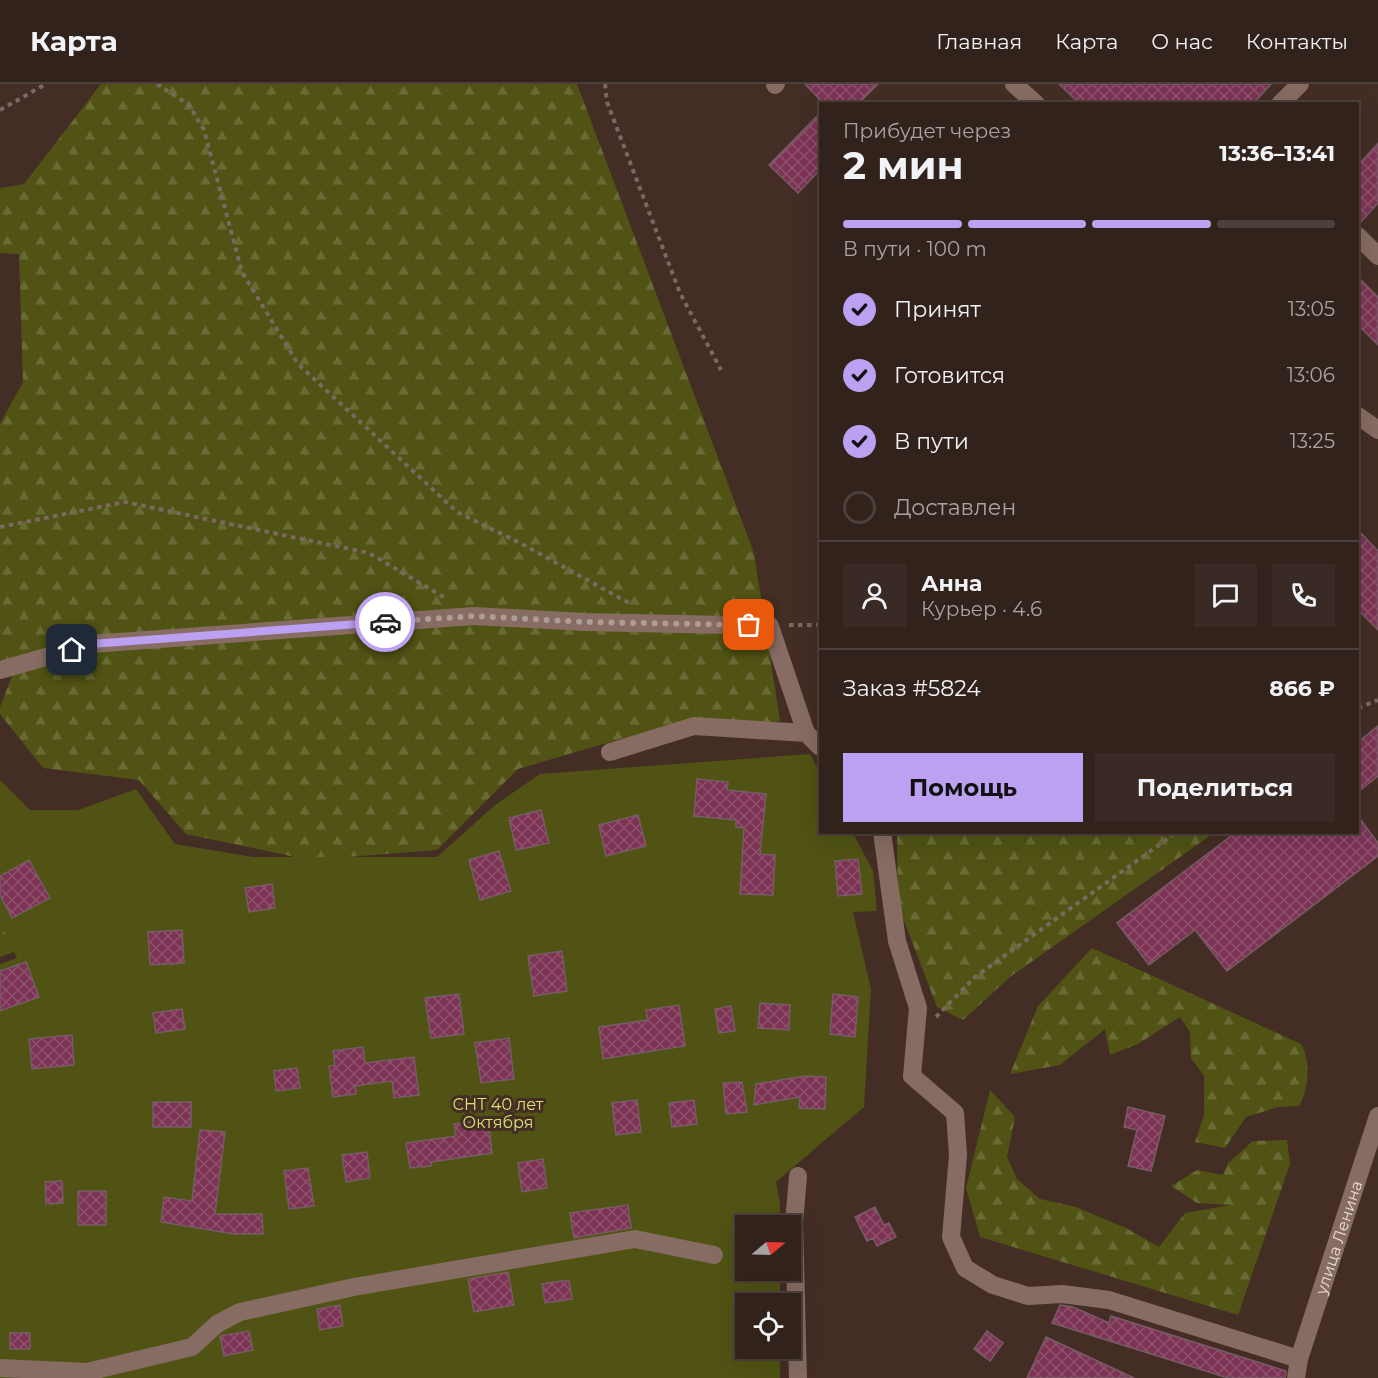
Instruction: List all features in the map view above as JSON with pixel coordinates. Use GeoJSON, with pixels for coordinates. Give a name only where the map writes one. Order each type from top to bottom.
{"type":"FeatureCollection","features":[{"type":"Feature","properties":{"kind":"street"},"geometry":{"type":"LineString","coordinates":[[1282,102],[1300,84]]}},
{"type":"Feature","properties":{"kind":"street"},"geometry":{"type":"LineString","coordinates":[[1359,417],[1378,430]]}},
{"type":"Feature","properties":{"kind":"street"},"geometry":{"type":"LineString","coordinates":[[0,670],[91,644],[474,616],[585,622],[770,626],[806,733],[819,746]]}},
{"type":"Feature","properties":{"kind":"street"},"geometry":{"type":"LineString","coordinates":[[610,752],[694,726],[806,733]]}},
{"type":"Feature","properties":{"kind":"street"},"geometry":{"type":"LineString","coordinates":[[882,834],[897,940],[918,1008],[912,1076],[955,1113],[957,1155],[951,1238],[965,1268],[993,1285],[1028,1296],[1062,1294],[1109,1300],[1299,1359]]}},
{"type":"Feature","properties":{"kind":"street","name":"улица Ленина"},"geometry":{"type":"LineString","coordinates":[[1296,1378],[1299,1359],[1378,1116]]}},
{"type":"Feature","properties":{"kind":"street"},"geometry":{"type":"LineString","coordinates":[[798,1176],[794,1223],[798,1378]]}},
{"type":"Feature","properties":{"kind":"street"},"geometry":{"type":"LineString","coordinates":[[0,1368],[87,1371],[98,1369],[192,1347],[218,1324],[240,1312],[354,1287],[635,1239],[714,1255]]}},
{"type":"Feature","properties":{"kind":"path"},"geometry":{"type":"LineString","coordinates":[[0,110],[46,84]]}},
{"type":"Feature","properties":{"kind":"path"},"geometry":{"type":"LineString","coordinates":[[157,84],[189,105],[204,130],[242,272],[298,364],[457,512],[522,544],[636,607]]}},
{"type":"Feature","properties":{"kind":"path"},"geometry":{"type":"LineString","coordinates":[[605,84],[608,102],[680,293],[721,370]]}},
{"type":"Feature","properties":{"kind":"path"},"geometry":{"type":"LineString","coordinates":[[0,527],[125,502],[369,553],[474,616]]}},
{"type":"Feature","properties":{"kind":"path"},"geometry":{"type":"LineString","coordinates":[[770,626],[819,625]]}},
{"type":"Feature","properties":{"kind":"path"},"geometry":{"type":"LineString","coordinates":[[1359,708],[1378,700]]}},
{"type":"Feature","properties":{"kind":"path"},"geometry":{"type":"LineString","coordinates":[[932,1022],[975,977],[1173,834]]}},
{"type":"Feature","properties":{"kind":"green space"},"geometry":{"type":"Polygon","coordinates":[[[101,84],[577,84],[754,553],[780,721],[627,737],[518,769],[437,850],[309,860],[186,834],[139,780],[43,768],[0,714],[0,707],[16,666],[0,660],[0,424],[23,382],[19,254],[0,253],[0,188],[24,184],[101,84]]]}},
{"type":"Feature","properties":{"kind":"green space","name":"СНТ 40 лет Октября"},"geometry":{"type":"Polygon","coordinates":[[[810,754],[819,771],[819,834],[854,834],[873,871],[877,911],[853,912],[871,989],[864,1107],[776,1182],[780,1215],[735,1215],[735,1281],[780,1281],[780,1293],[735,1293],[735,1359],[780,1359],[780,1378],[0,1378],[0,964],[17,958],[0,921],[0,780],[30,810],[78,810],[136,789],[175,844],[253,857],[437,857],[495,805],[540,774],[810,754]]]}},
{"type":"Feature","properties":{"kind":"green space"},"geometry":{"type":"Polygon","coordinates":[[[897,834],[1213,834],[1010,977],[963,1020],[937,1007],[898,905],[897,834]]]}},
{"type":"Feature","properties":{"kind":"green space"},"geometry":{"type":"Polygon","coordinates":[[[0,922],[12,934],[17,951],[0,957],[0,922]]]}},
{"type":"Feature","properties":{"kind":"green space"},"geometry":{"type":"Polygon","coordinates":[[[1092,948],[1301,1044],[1308,1075],[1305,1092],[1299,1106],[1278,1107],[1246,1117],[1225,1148],[1195,1142],[1204,1115],[1204,1076],[1191,1058],[1190,1032],[1180,1017],[1138,1044],[1110,1055],[1105,1029],[1060,1065],[1010,1074],[1038,1006],[1092,948]]]}},
{"type":"Feature","properties":{"kind":"green space"},"geometry":{"type":"Polygon","coordinates":[[[990,1090],[1015,1117],[1007,1157],[1017,1179],[1040,1199],[1076,1207],[1126,1228],[1159,1247],[1185,1213],[1230,1205],[1197,1203],[1171,1186],[1197,1170],[1223,1175],[1228,1163],[1253,1141],[1287,1140],[1290,1164],[1238,1315],[980,1237],[966,1188],[990,1090]]]}},
{"type":"Feature","properties":{"kind":"building"},"geometry":{"type":"Polygon","coordinates":[[[805,84],[878,84],[860,102],[822,102],[805,84]]]}},
{"type":"Feature","properties":{"kind":"building"},"geometry":{"type":"Polygon","coordinates":[[[1059,84],[1271,84],[1255,102],[1078,102],[1059,84]]]}},
{"type":"Feature","properties":{"kind":"building"},"geometry":{"type":"Polygon","coordinates":[[[819,114],[819,171],[798,193],[769,165],[819,114]]]}},
{"type":"Feature","properties":{"kind":"building"},"geometry":{"type":"Polygon","coordinates":[[[1378,143],[1378,203],[1359,224],[1359,164],[1378,143]]]}},
{"type":"Feature","properties":{"kind":"building"},"geometry":{"type":"Polygon","coordinates":[[[1359,278],[1378,297],[1378,345],[1359,326],[1359,278]]]}},
{"type":"Feature","properties":{"kind":"building"},"geometry":{"type":"Polygon","coordinates":[[[1359,531],[1378,551],[1378,630],[1359,611],[1359,531]]]}},
{"type":"Feature","properties":{"kind":"building"},"geometry":{"type":"Polygon","coordinates":[[[1378,726],[1378,776],[1359,791],[1359,741],[1378,726]]]}},
{"type":"Feature","properties":{"kind":"building"},"geometry":{"type":"Polygon","coordinates":[[[697,779],[728,782],[727,790],[766,794],[760,854],[775,855],[773,895],[740,894],[744,828],[736,827],[736,820],[694,816],[697,779]]]}},
{"type":"Feature","properties":{"kind":"building"},"geometry":{"type":"Polygon","coordinates":[[[541,810],[549,843],[516,850],[509,818],[541,810]]]}},
{"type":"Feature","properties":{"kind":"building"},"geometry":{"type":"Polygon","coordinates":[[[638,815],[646,846],[606,856],[599,825],[638,815]]]}},
{"type":"Feature","properties":{"kind":"building"},"geometry":{"type":"Polygon","coordinates":[[[1359,817],[1378,843],[1378,856],[1227,971],[1195,930],[1149,965],[1117,923],[1233,834],[1359,834],[1359,817]]]}},
{"type":"Feature","properties":{"kind":"building"},"geometry":{"type":"Polygon","coordinates":[[[499,851],[511,891],[480,900],[469,860],[499,851]]]}},
{"type":"Feature","properties":{"kind":"building"},"geometry":{"type":"Polygon","coordinates":[[[858,859],[862,894],[838,896],[835,861],[858,859]]]}},
{"type":"Feature","properties":{"kind":"building"},"geometry":{"type":"Polygon","coordinates":[[[29,860],[50,898],[12,918],[0,895],[0,876],[29,860]]]}},
{"type":"Feature","properties":{"kind":"building"},"geometry":{"type":"Polygon","coordinates":[[[272,884],[275,908],[249,912],[245,888],[272,884]]]}},
{"type":"Feature","properties":{"kind":"building"},"geometry":{"type":"Polygon","coordinates":[[[182,930],[184,963],[150,965],[148,932],[182,930]]]}},
{"type":"Feature","properties":{"kind":"building"},"geometry":{"type":"Polygon","coordinates":[[[562,951],[567,991],[534,996],[528,956],[562,951]]]}},
{"type":"Feature","properties":{"kind":"building"},"geometry":{"type":"Polygon","coordinates":[[[26,962],[39,997],[0,1011],[0,971],[26,962]]]}},
{"type":"Feature","properties":{"kind":"building"},"geometry":{"type":"Polygon","coordinates":[[[459,994],[464,1034],[431,1038],[425,998],[459,994]]]}},
{"type":"Feature","properties":{"kind":"building"},"geometry":{"type":"Polygon","coordinates":[[[833,994],[858,997],[855,1037],[830,1034],[833,994]]]}},
{"type":"Feature","properties":{"kind":"building"},"geometry":{"type":"Polygon","coordinates":[[[760,1003],[790,1005],[789,1030],[758,1028],[760,1003]]]}},
{"type":"Feature","properties":{"kind":"building"},"geometry":{"type":"Polygon","coordinates":[[[679,1005],[685,1046],[603,1059],[599,1027],[648,1020],[646,1010],[679,1005]]]}},
{"type":"Feature","properties":{"kind":"building"},"geometry":{"type":"Polygon","coordinates":[[[731,1006],[735,1031],[719,1033],[715,1009],[731,1006]]]}},
{"type":"Feature","properties":{"kind":"building"},"geometry":{"type":"Polygon","coordinates":[[[182,1009],[185,1029],[156,1033],[153,1013],[182,1009]]]}},
{"type":"Feature","properties":{"kind":"building"},"geometry":{"type":"Polygon","coordinates":[[[72,1035],[74,1065],[32,1069],[29,1039],[72,1035]]]}},
{"type":"Feature","properties":{"kind":"building"},"geometry":{"type":"Polygon","coordinates":[[[509,1038],[514,1079],[481,1083],[475,1043],[509,1038]]]}},
{"type":"Feature","properties":{"kind":"building"},"geometry":{"type":"Polygon","coordinates":[[[363,1047],[365,1063],[414,1057],[419,1095],[394,1098],[392,1081],[355,1086],[356,1094],[333,1097],[329,1066],[335,1065],[333,1051],[363,1047]]]}},
{"type":"Feature","properties":{"kind":"building"},"geometry":{"type":"Polygon","coordinates":[[[297,1068],[300,1088],[276,1091],[274,1071],[297,1068]]]}},
{"type":"Feature","properties":{"kind":"building"},"geometry":{"type":"Polygon","coordinates":[[[805,1076],[826,1077],[825,1109],[799,1108],[800,1097],[754,1105],[756,1084],[805,1076]]]}},
{"type":"Feature","properties":{"kind":"building"},"geometry":{"type":"Polygon","coordinates":[[[742,1082],[747,1112],[726,1114],[723,1083],[742,1082]]]}},
{"type":"Feature","properties":{"kind":"building"},"geometry":{"type":"Polygon","coordinates":[[[637,1100],[641,1132],[616,1135],[612,1103],[637,1100]]]}},
{"type":"Feature","properties":{"kind":"building"},"geometry":{"type":"Polygon","coordinates":[[[694,1100],[697,1124],[672,1127],[669,1103],[694,1100]]]}},
{"type":"Feature","properties":{"kind":"building"},"geometry":{"type":"Polygon","coordinates":[[[153,1102],[191,1102],[191,1127],[153,1127],[153,1102]]]}},
{"type":"Feature","properties":{"kind":"building"},"geometry":{"type":"Polygon","coordinates":[[[1128,1107],[1165,1116],[1151,1171],[1128,1166],[1137,1130],[1124,1127],[1128,1107]]]}},
{"type":"Feature","properties":{"kind":"building"},"geometry":{"type":"Polygon","coordinates":[[[488,1120],[492,1153],[431,1162],[431,1166],[410,1168],[406,1143],[456,1136],[454,1124],[488,1120]]]}},
{"type":"Feature","properties":{"kind":"building"},"geometry":{"type":"Polygon","coordinates":[[[200,1130],[225,1132],[215,1214],[262,1214],[263,1234],[234,1234],[161,1222],[164,1197],[192,1201],[200,1130]]]}},
{"type":"Feature","properties":{"kind":"building"},"geometry":{"type":"Polygon","coordinates":[[[367,1152],[370,1178],[346,1182],[342,1155],[367,1152]]]}},
{"type":"Feature","properties":{"kind":"building"},"geometry":{"type":"Polygon","coordinates":[[[543,1159],[547,1188],[522,1192],[518,1163],[543,1159]]]}},
{"type":"Feature","properties":{"kind":"building"},"geometry":{"type":"Polygon","coordinates":[[[308,1168],[314,1206],[289,1209],[284,1171],[308,1168]]]}},
{"type":"Feature","properties":{"kind":"building"},"geometry":{"type":"Polygon","coordinates":[[[62,1181],[63,1203],[46,1204],[45,1182],[62,1181]]]}},
{"type":"Feature","properties":{"kind":"building"},"geometry":{"type":"Polygon","coordinates":[[[78,1191],[106,1191],[106,1225],[78,1225],[78,1191]]]}},
{"type":"Feature","properties":{"kind":"building"},"geometry":{"type":"Polygon","coordinates":[[[628,1205],[631,1228],[574,1238],[570,1213],[628,1205]]]}},
{"type":"Feature","properties":{"kind":"building"},"geometry":{"type":"Polygon","coordinates":[[[875,1207],[884,1225],[889,1223],[896,1237],[877,1246],[873,1238],[867,1241],[855,1217],[875,1207]]]}},
{"type":"Feature","properties":{"kind":"building"},"geometry":{"type":"Polygon","coordinates":[[[508,1272],[514,1305],[474,1312],[468,1279],[508,1272]]]}},
{"type":"Feature","properties":{"kind":"building"},"geometry":{"type":"Polygon","coordinates":[[[569,1280],[572,1299],[545,1303],[542,1284],[569,1280]]]}},
{"type":"Feature","properties":{"kind":"building"},"geometry":{"type":"Polygon","coordinates":[[[340,1305],[343,1326],[320,1330],[317,1309],[340,1305]]]}},
{"type":"Feature","properties":{"kind":"building"},"geometry":{"type":"Polygon","coordinates":[[[1060,1305],[1073,1307],[1109,1323],[1111,1316],[1286,1371],[1285,1378],[1228,1378],[1052,1323],[1060,1305]]]}},
{"type":"Feature","properties":{"kind":"building"},"geometry":{"type":"Polygon","coordinates":[[[249,1331],[253,1350],[224,1356],[220,1336],[249,1331]]]}},
{"type":"Feature","properties":{"kind":"building"},"geometry":{"type":"Polygon","coordinates":[[[987,1331],[1003,1343],[990,1361],[974,1349],[987,1331]]]}},
{"type":"Feature","properties":{"kind":"building"},"geometry":{"type":"Polygon","coordinates":[[[10,1333],[30,1333],[30,1349],[10,1349],[10,1333]]]}},
{"type":"Feature","properties":{"kind":"building"},"geometry":{"type":"Polygon","coordinates":[[[1046,1337],[1134,1378],[1027,1378],[1046,1337]]]}},
{"type":"Feature","properties":{"kind":"way so far"},"geometry":{"type":"LineString","coordinates":[[385,622],[474,616],[585,622],[749,625]]}},
{"type":"Feature","properties":{"kind":"route"},"geometry":{"type":"LineString","coordinates":[[72,650],[91,644],[385,622]]}}]}
